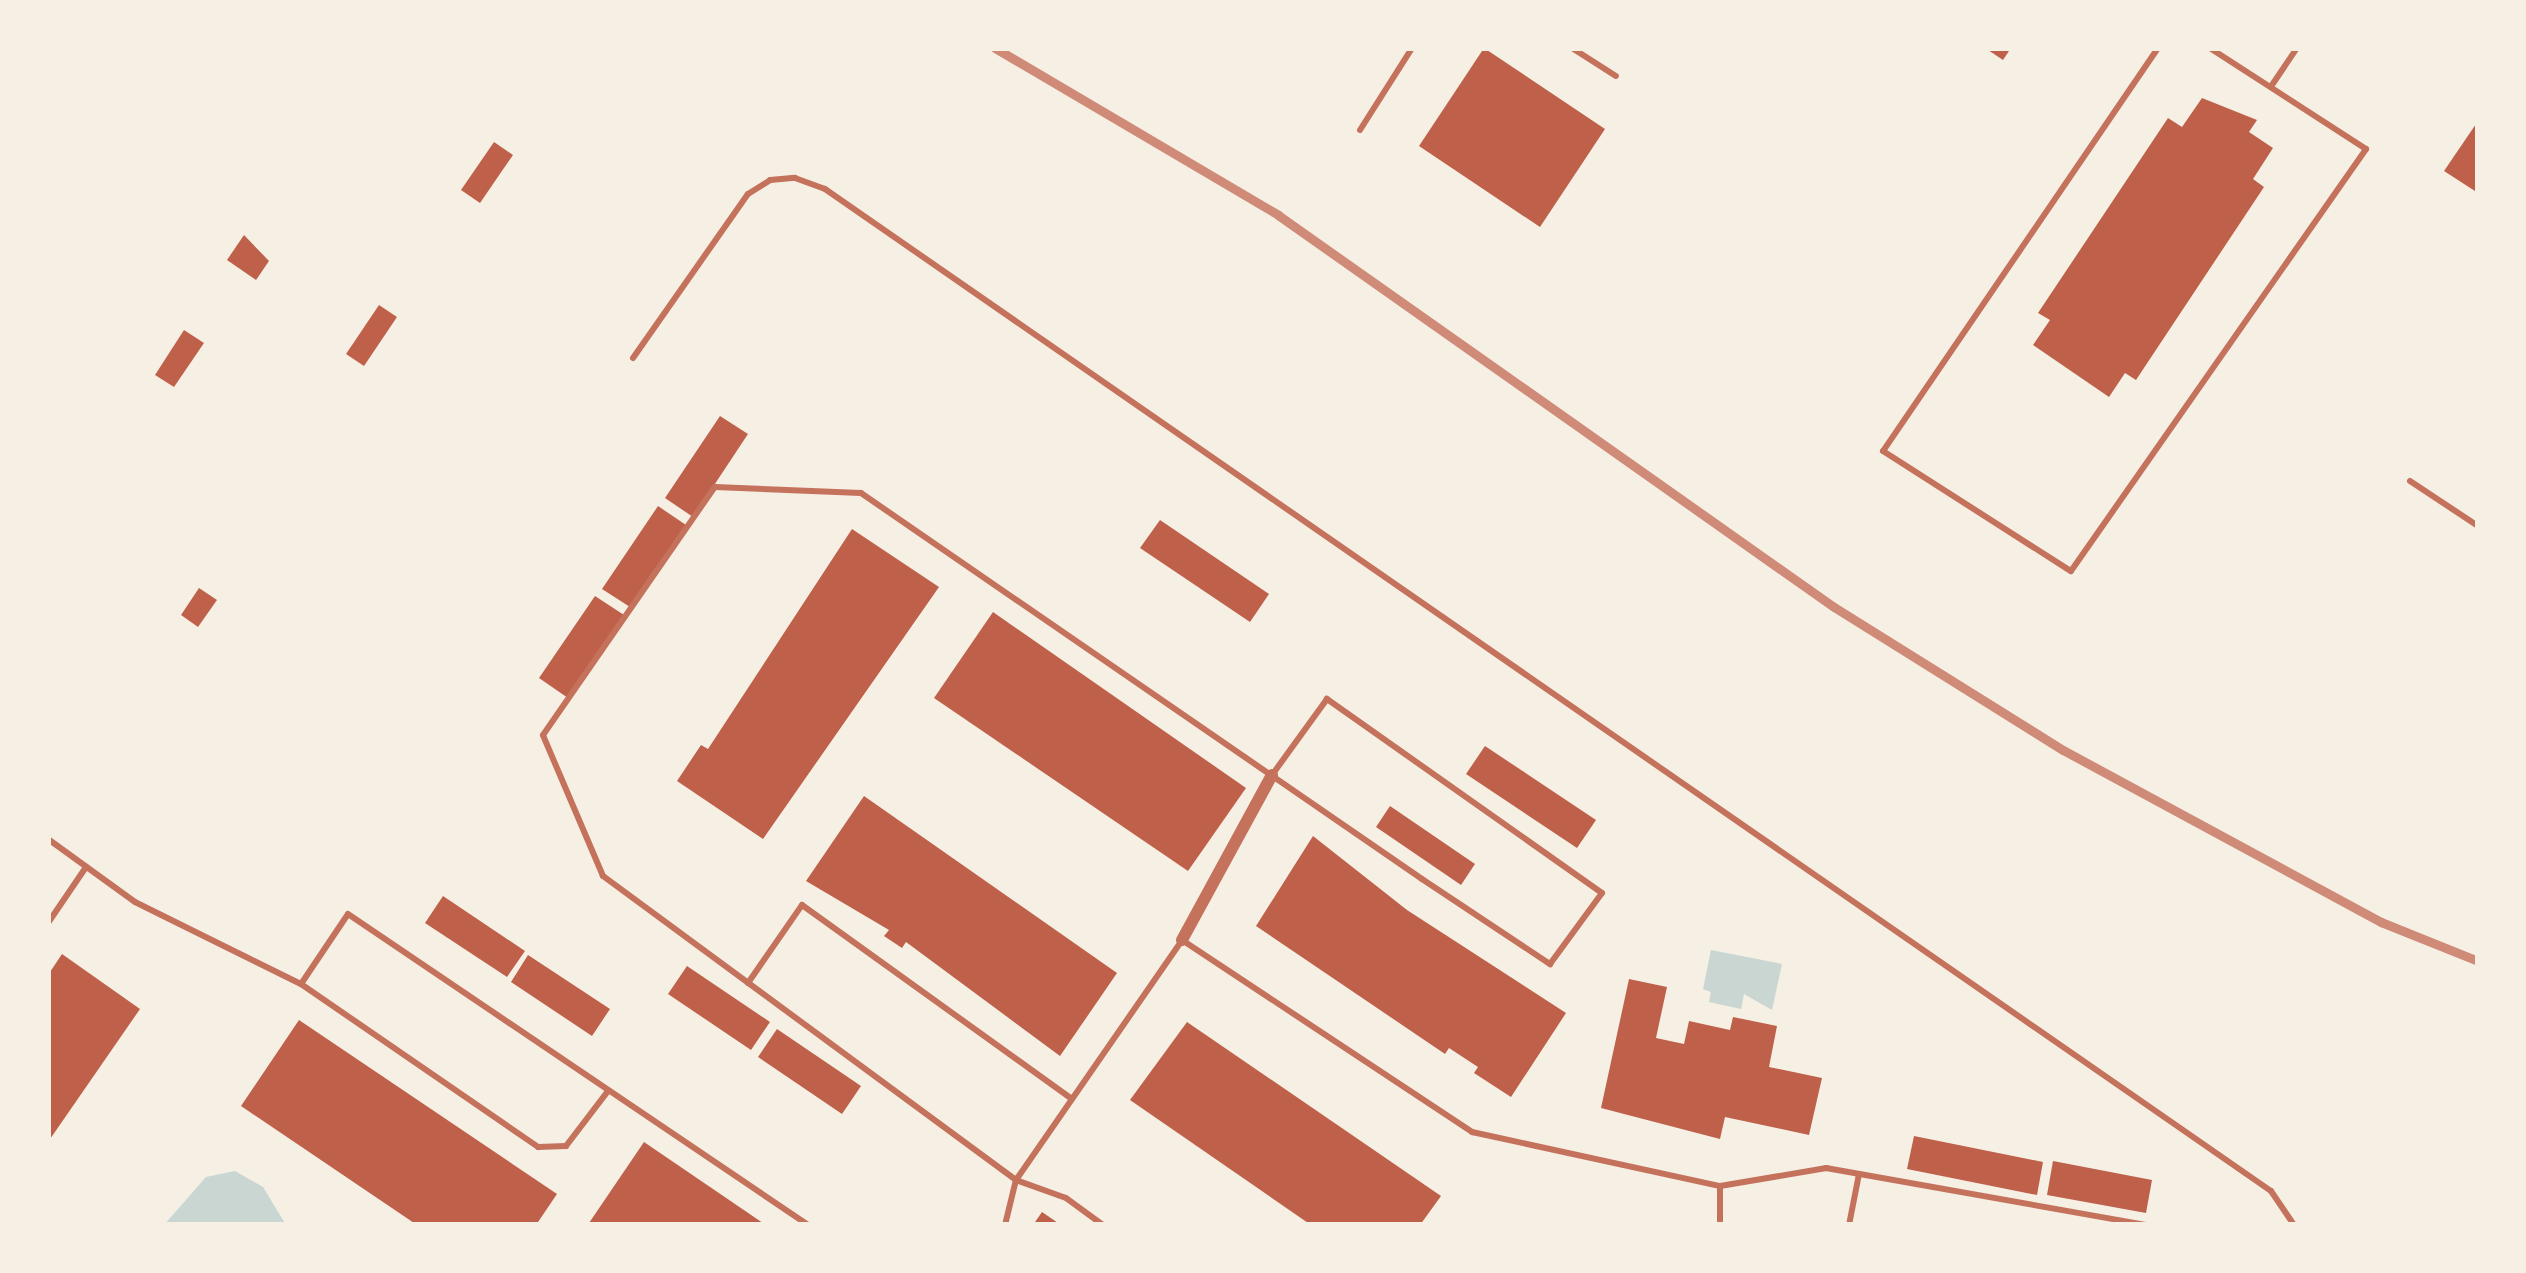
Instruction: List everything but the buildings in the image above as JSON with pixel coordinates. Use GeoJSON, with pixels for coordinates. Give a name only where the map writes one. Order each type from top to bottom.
{"type":"FeatureCollection","features":[{"type":"Feature","properties":{"kind":"street"},"geometry":{"type":"LineString","coordinates":[[1182,940],[1272,775]]}},
{"type":"Feature","properties":{"kind":"lane"},"geometry":{"type":"LineString","coordinates":[[1360,130],[1412,48]]}},
{"type":"Feature","properties":{"kind":"lane"},"geometry":{"type":"LineString","coordinates":[[1572,48],[1616,76]]}},
{"type":"Feature","properties":{"kind":"lane"},"geometry":{"type":"LineString","coordinates":[[2158,48],[1883,451],[2071,571],[2366,149],[2210,48]]}},
{"type":"Feature","properties":{"kind":"lane"},"geometry":{"type":"LineString","coordinates":[[2272,85],[2297,48]]}},
{"type":"Feature","properties":{"kind":"lane"},"geometry":{"type":"LineString","coordinates":[[633,358],[748,194],[770,180],[795,178],[825,190],[2271,1191],[2294,1225]]}},
{"type":"Feature","properties":{"kind":"lane"},"geometry":{"type":"LineString","coordinates":[[2410,482],[2478,526]]}},
{"type":"Feature","properties":{"kind":"lane"},"geometry":{"type":"LineString","coordinates":[[1103,1225],[1066,1198],[1016,1180],[603,877],[543,735],[716,487],[862,494],[1272,775],[1550,964],[1602,893],[1327,699],[1272,775]]}},
{"type":"Feature","properties":{"kind":"lane"},"geometry":{"type":"LineString","coordinates":[[48,839],[135,902],[301,984],[538,1147],[566,1146],[609,1090]]}},
{"type":"Feature","properties":{"kind":"lane"},"geometry":{"type":"LineString","coordinates":[[48,922],[86,867]]}},
{"type":"Feature","properties":{"kind":"lane"},"geometry":{"type":"LineString","coordinates":[[748,983],[802,905],[1072,1099]]}},
{"type":"Feature","properties":{"kind":"lane"},"geometry":{"type":"LineString","coordinates":[[301,984],[348,914],[808,1225]]}},
{"type":"Feature","properties":{"kind":"lane"},"geometry":{"type":"LineString","coordinates":[[1005,1225],[1016,1180],[1182,940],[1472,1132],[1720,1186],[1826,1168],[2147,1225]]}},
{"type":"Feature","properties":{"kind":"lane"},"geometry":{"type":"LineString","coordinates":[[1849,1225],[1859,1174]]}},
{"type":"Feature","properties":{"kind":"lane"},"geometry":{"type":"LineString","coordinates":[[1720,1186],[1720,1225]]}},
{"type":"Feature","properties":{"kind":"shaded area"},"geometry":{"type":"Polygon","coordinates":[[[1711,950],[1782,964],[1772,1010],[1744,994],[1741,1009],[1709,1002],[1711,992],[1703,989],[1711,950]]]}},
{"type":"Feature","properties":{"kind":"shaded area"},"geometry":{"type":"Polygon","coordinates":[[[235,1171],[263,1187],[286,1225],[164,1225],[206,1177],[235,1171]]]}},
{"type":"Feature","properties":{"kind":"railway"},"geometry":{"type":"LineString","coordinates":[[995,48],[1278,215],[1834,607],[2063,750],[2381,922],[2478,961]]}}]}
